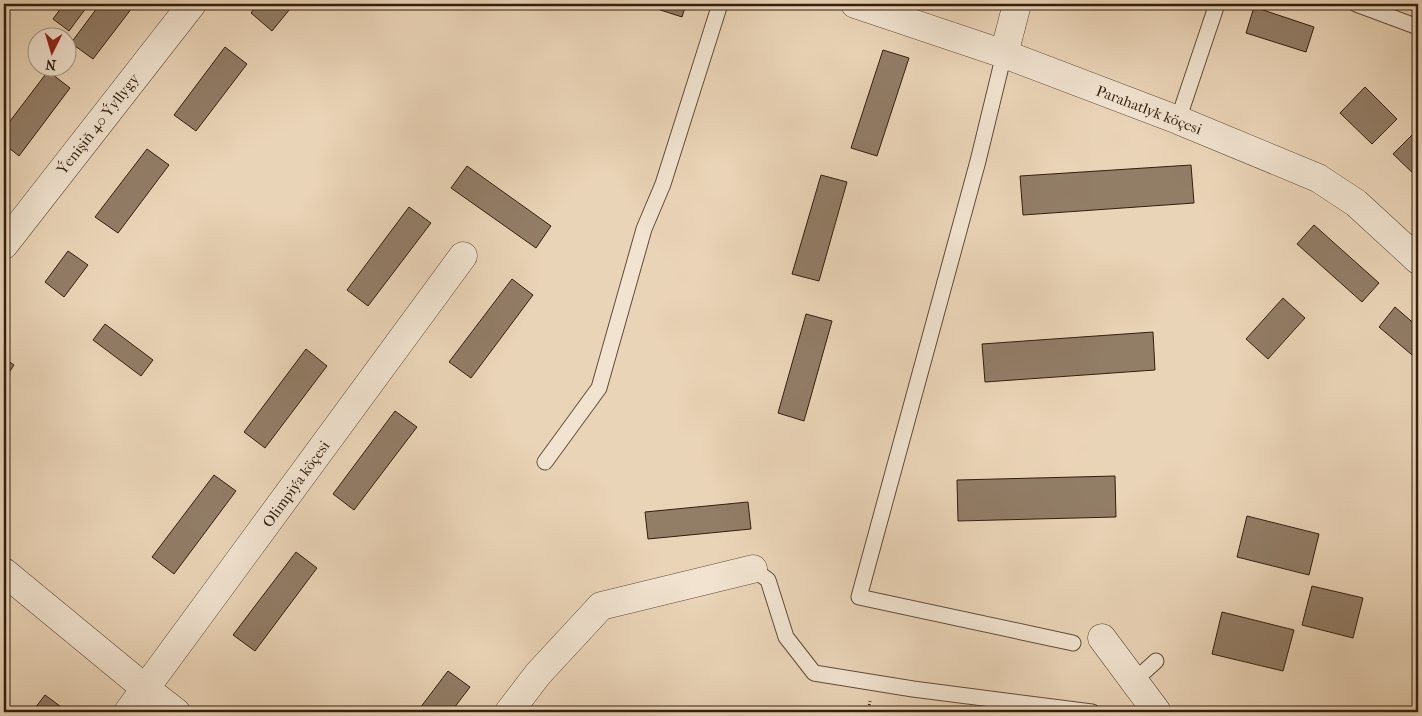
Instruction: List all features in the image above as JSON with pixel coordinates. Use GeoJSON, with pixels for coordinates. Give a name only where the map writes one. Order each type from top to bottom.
{"type":"FeatureCollection","features":[{"type":"Feature","properties":{"kind":"street","name":"Ýenişiň 40 Ýyllygy"},"geometry":{"type":"LineString","coordinates":[[4,245],[192,4]]}},
{"type":"Feature","properties":{"kind":"street","name":"Parahatlyk köçesi"},"geometry":{"type":"LineString","coordinates":[[855,4],[1004,54],[1178,120],[1318,178],[1356,203],[1418,260]]}},
{"type":"Feature","properties":{"kind":"street"},"geometry":{"type":"LineString","coordinates":[[1004,54],[1016,4]]}},
{"type":"Feature","properties":{"kind":"street","name":"Olimpiýa köçesi"},"geometry":{"type":"LineString","coordinates":[[128,712],[463,256]]}},
{"type":"Feature","properties":{"kind":"street"},"geometry":{"type":"LineString","coordinates":[[509,712],[538,674],[600,606],[753,569]]}},
{"type":"Feature","properties":{"kind":"street"},"geometry":{"type":"LineString","coordinates":[[4,572],[176,712]]}},
{"type":"Feature","properties":{"kind":"street"},"geometry":{"type":"LineString","coordinates":[[1102,638],[1157,712]]}},
{"type":"Feature","properties":{"kind":"lane"},"geometry":{"type":"LineString","coordinates":[[545,462],[599,388],[644,229],[663,184],[720,4]]}},
{"type":"Feature","properties":{"kind":"lane"},"geometry":{"type":"LineString","coordinates":[[1178,120],[1217,4]]}},
{"type":"Feature","properties":{"kind":"lane"},"geometry":{"type":"LineString","coordinates":[[1356,4],[1418,26]]}},
{"type":"Feature","properties":{"kind":"lane"},"geometry":{"type":"LineString","coordinates":[[1004,54],[978,161],[859,597],[1073,643]]}},
{"type":"Feature","properties":{"kind":"lane"},"geometry":{"type":"LineString","coordinates":[[753,569],[768,580],[786,637],[814,673],[913,689],[1092,712]]}},
{"type":"Feature","properties":{"kind":"lane"},"geometry":{"type":"LineString","coordinates":[[1134,681],[1156,661]]}},
{"type":"Feature","properties":{"kind":"building"},"geometry":{"type":"Polygon","coordinates":[[[64,4],[89,4],[71,28],[65,28],[53,19],[64,4]]]}},
{"type":"Feature","properties":{"kind":"building"},"geometry":{"type":"Polygon","coordinates":[[[100,4],[135,4],[93,59],[78,48],[78,34],[100,4]]]}},
{"type":"Feature","properties":{"kind":"building"},"geometry":{"type":"Polygon","coordinates":[[[258,4],[294,4],[272,31],[251,13],[258,4]]]}},
{"type":"Feature","properties":{"kind":"building"},"geometry":{"type":"Polygon","coordinates":[[[642,4],[686,4],[682,17],[642,4]]]}},
{"type":"Feature","properties":{"kind":"building"},"geometry":{"type":"Polygon","coordinates":[[[1254,7],[1314,27],[1306,52],[1246,33],[1254,7]]]}},
{"type":"Feature","properties":{"kind":"building"},"geometry":{"type":"Polygon","coordinates":[[[225,47],[247,64],[196,131],[174,115],[225,47]]]}},
{"type":"Feature","properties":{"kind":"building"},"geometry":{"type":"Polygon","coordinates":[[[883,50],[909,58],[877,156],[851,148],[883,50]]]}},
{"type":"Feature","properties":{"kind":"building"},"geometry":{"type":"Polygon","coordinates":[[[43,78],[57,78],[70,88],[19,156],[4,144],[4,129],[43,78]]]}},
{"type":"Feature","properties":{"kind":"building"},"geometry":{"type":"Polygon","coordinates":[[[1365,87],[1397,119],[1372,144],[1340,113],[1365,87]]]}},
{"type":"Feature","properties":{"kind":"building"},"geometry":{"type":"Polygon","coordinates":[[[1415,132],[1418,136],[1418,178],[1393,154],[1415,132]]]}},
{"type":"Feature","properties":{"kind":"building"},"geometry":{"type":"Polygon","coordinates":[[[147,149],[169,165],[118,233],[95,217],[147,149]]]}},
{"type":"Feature","properties":{"kind":"building"},"geometry":{"type":"Polygon","coordinates":[[[1191,165],[1194,203],[1023,215],[1020,176],[1191,165]]]}},
{"type":"Feature","properties":{"kind":"building"},"geometry":{"type":"Polygon","coordinates":[[[467,166],[551,226],[536,248],[451,188],[467,166]]]}},
{"type":"Feature","properties":{"kind":"building"},"geometry":{"type":"Polygon","coordinates":[[[821,175],[847,182],[819,281],[792,274],[821,175]]]}},
{"type":"Feature","properties":{"kind":"building"},"geometry":{"type":"Polygon","coordinates":[[[409,207],[431,223],[368,306],[347,290],[409,207]]]}},
{"type":"Feature","properties":{"kind":"building"},"geometry":{"type":"Polygon","coordinates":[[[1314,225],[1379,283],[1362,302],[1297,244],[1314,225]]]}},
{"type":"Feature","properties":{"kind":"building"},"geometry":{"type":"Polygon","coordinates":[[[68,251],[88,265],[64,297],[45,282],[68,251]]]}},
{"type":"Feature","properties":{"kind":"building"},"geometry":{"type":"Polygon","coordinates":[[[512,279],[533,295],[471,378],[449,362],[512,279]]]}},
{"type":"Feature","properties":{"kind":"building"},"geometry":{"type":"Polygon","coordinates":[[[1283,298],[1305,318],[1268,359],[1246,339],[1283,298]]]}},
{"type":"Feature","properties":{"kind":"building"},"geometry":{"type":"Polygon","coordinates":[[[1395,307],[1418,327],[1418,360],[1379,327],[1395,307]]]}},
{"type":"Feature","properties":{"kind":"building"},"geometry":{"type":"Polygon","coordinates":[[[806,314],[832,321],[804,421],[778,413],[806,314]]]}},
{"type":"Feature","properties":{"kind":"building"},"geometry":{"type":"Polygon","coordinates":[[[105,324],[153,360],[141,376],[93,340],[105,324]]]}},
{"type":"Feature","properties":{"kind":"building"},"geometry":{"type":"Polygon","coordinates":[[[1153,332],[1155,370],[985,382],[982,344],[1153,332]]]}},
{"type":"Feature","properties":{"kind":"building"},"geometry":{"type":"Polygon","coordinates":[[[306,349],[327,366],[265,448],[244,432],[306,349]]]}},
{"type":"Feature","properties":{"kind":"building"},"geometry":{"type":"Polygon","coordinates":[[[4,358],[14,365],[4,380],[4,358]]]}},
{"type":"Feature","properties":{"kind":"building"},"geometry":{"type":"Polygon","coordinates":[[[395,411],[417,427],[354,510],[333,494],[395,411]]]}},
{"type":"Feature","properties":{"kind":"building"},"geometry":{"type":"Polygon","coordinates":[[[214,475],[236,491],[174,574],[152,557],[214,475]]]}},
{"type":"Feature","properties":{"kind":"building"},"geometry":{"type":"Polygon","coordinates":[[[1115,476],[1116,517],[958,521],[957,480],[1115,476]]]}},
{"type":"Feature","properties":{"kind":"building"},"geometry":{"type":"Polygon","coordinates":[[[748,502],[751,529],[648,539],[645,512],[748,502]]]}},
{"type":"Feature","properties":{"kind":"building"},"geometry":{"type":"Polygon","coordinates":[[[1247,516],[1319,534],[1309,575],[1237,557],[1247,516]]]}},
{"type":"Feature","properties":{"kind":"building"},"geometry":{"type":"Polygon","coordinates":[[[296,552],[317,568],[255,651],[233,635],[296,552]]]}},
{"type":"Feature","properties":{"kind":"building"},"geometry":{"type":"Polygon","coordinates":[[[1312,586],[1363,598],[1353,638],[1302,625],[1312,586]]]}},
{"type":"Feature","properties":{"kind":"building"},"geometry":{"type":"Polygon","coordinates":[[[1222,612],[1294,630],[1283,671],[1212,654],[1222,612]]]}},
{"type":"Feature","properties":{"kind":"building"},"geometry":{"type":"Polygon","coordinates":[[[448,671],[470,687],[451,712],[417,712],[448,671]]]}},
{"type":"Feature","properties":{"kind":"building"},"geometry":{"type":"Polygon","coordinates":[[[45,695],[68,712],[32,712],[45,695]]]}}]}
